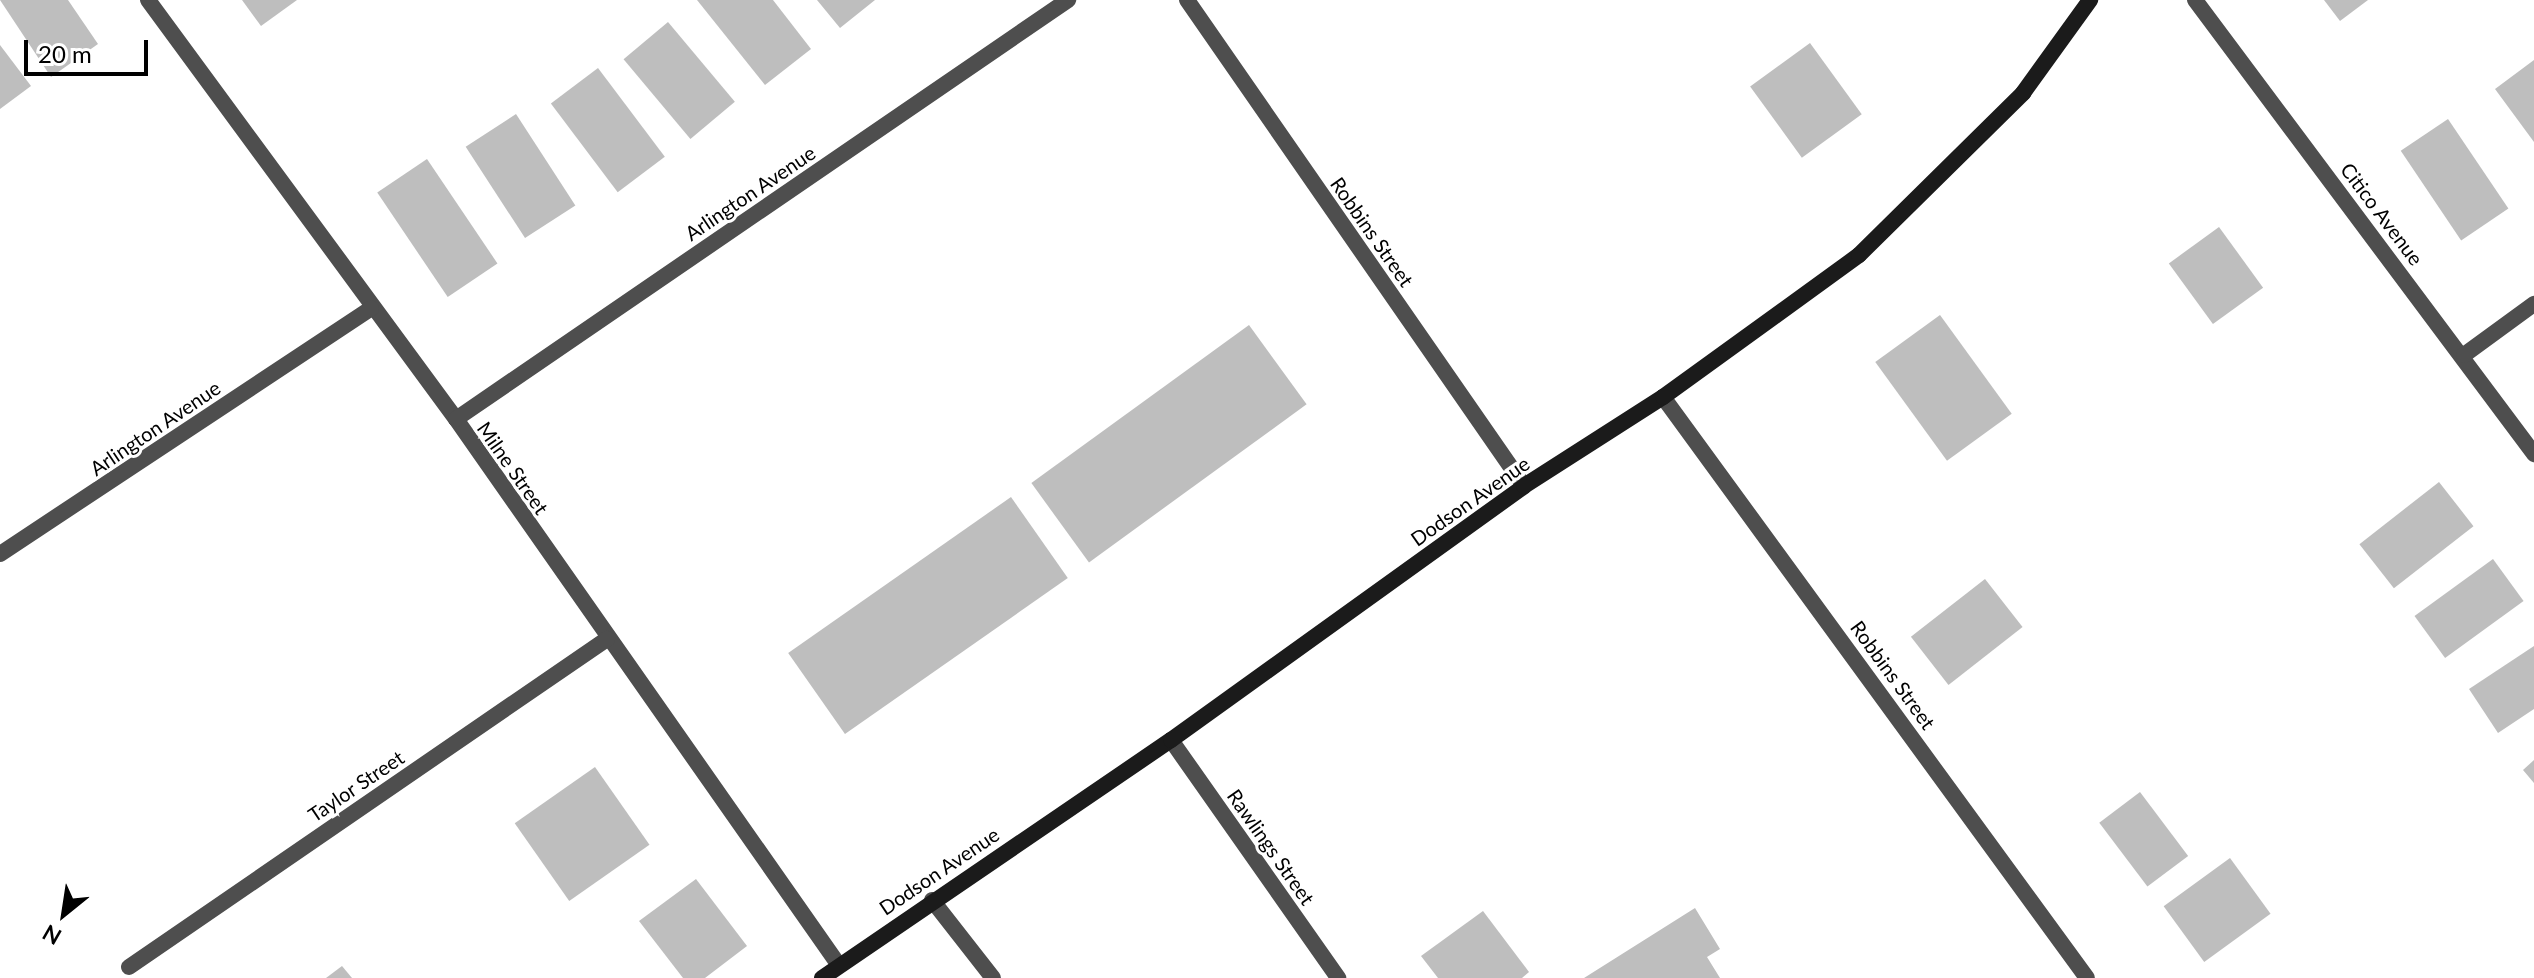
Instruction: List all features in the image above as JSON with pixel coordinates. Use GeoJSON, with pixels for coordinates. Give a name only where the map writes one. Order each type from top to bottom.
{"type":"FeatureCollection","features":[{"type":"Feature","properties":{"kind":"main road","name":"Dodson Avenue"},"geometry":{"type":"LineString","coordinates":[[822,978],[838,964],[1171,740],[1524,486],[1663,397],[1859,255],[2023,93],[2090,0]]}},
{"type":"Feature","properties":{"kind":"street","name":"Milne Street"},"geometry":{"type":"LineString","coordinates":[[148,0],[371,308],[456,419],[607,639],[838,964]]}},
{"type":"Feature","properties":{"kind":"street","name":"Arlington Avenue"},"geometry":{"type":"LineString","coordinates":[[456,419],[1068,0]]}},
{"type":"Feature","properties":{"kind":"street","name":"Robbins Street"},"geometry":{"type":"LineString","coordinates":[[1187,0],[1524,486]]}},
{"type":"Feature","properties":{"kind":"street","name":"Citico Avenue"},"geometry":{"type":"LineString","coordinates":[[2195,0],[2464,355],[2534,454]]}},
{"type":"Feature","properties":{"kind":"street"},"geometry":{"type":"LineString","coordinates":[[2464,355],[2534,304]]}},
{"type":"Feature","properties":{"kind":"street","name":"Arlington Avenue"},"geometry":{"type":"LineString","coordinates":[[0,554],[371,308]]}},
{"type":"Feature","properties":{"kind":"street","name":"Robbins Street"},"geometry":{"type":"LineString","coordinates":[[1663,397],[2087,978]]}},
{"type":"Feature","properties":{"kind":"street","name":"Taylor Street"},"geometry":{"type":"LineString","coordinates":[[129,967],[607,639]]}},
{"type":"Feature","properties":{"kind":"street","name":"Rawlings Street"},"geometry":{"type":"LineString","coordinates":[[1171,740],[1338,978]]}},
{"type":"Feature","properties":{"kind":"street"},"geometry":{"type":"LineString","coordinates":[[932,900],[989,977]]}},
{"type":"Feature","properties":{"kind":"building"},"geometry":{"type":"Polygon","coordinates":[[[0,0],[68,0],[98,44],[51,77],[0,0]]]}},
{"type":"Feature","properties":{"kind":"building"},"geometry":{"type":"Polygon","coordinates":[[[242,0],[297,0],[261,26],[242,0]]]}},
{"type":"Feature","properties":{"kind":"building"},"geometry":{"type":"Polygon","coordinates":[[[697,0],[773,0],[811,49],[765,85],[697,0]]]}},
{"type":"Feature","properties":{"kind":"building"},"geometry":{"type":"Polygon","coordinates":[[[817,0],[875,0],[840,28],[817,0]]]}},
{"type":"Feature","properties":{"kind":"building"},"geometry":{"type":"Polygon","coordinates":[[[2324,0],[2368,0],[2340,21],[2324,0]]]}},
{"type":"Feature","properties":{"kind":"building"},"geometry":{"type":"Polygon","coordinates":[[[668,22],[735,102],[690,139],[624,59],[668,22]]]}},
{"type":"Feature","properties":{"kind":"building"},"geometry":{"type":"Polygon","coordinates":[[[1810,43],[1862,114],[1802,158],[1750,86],[1810,43]]]}},
{"type":"Feature","properties":{"kind":"building"},"geometry":{"type":"Polygon","coordinates":[[[0,45],[31,86],[0,109],[0,45]]]}},
{"type":"Feature","properties":{"kind":"building"},"geometry":{"type":"Polygon","coordinates":[[[2534,60],[2534,142],[2495,89],[2534,60]]]}},
{"type":"Feature","properties":{"kind":"building"},"geometry":{"type":"Polygon","coordinates":[[[598,68],[665,157],[618,192],[551,104],[598,68]]]}},
{"type":"Feature","properties":{"kind":"building"},"geometry":{"type":"Polygon","coordinates":[[[516,114],[575,205],[525,238],[466,147],[516,114]]]}},
{"type":"Feature","properties":{"kind":"building"},"geometry":{"type":"Polygon","coordinates":[[[2448,119],[2508,209],[2461,240],[2401,151],[2448,119]]]}},
{"type":"Feature","properties":{"kind":"building"},"geometry":{"type":"Polygon","coordinates":[[[427,159],[497,263],[448,297],[377,193],[427,159]]]}},
{"type":"Feature","properties":{"kind":"building"},"geometry":{"type":"Polygon","coordinates":[[[2219,227],[2263,288],[2213,324],[2169,263],[2219,227]]]}},
{"type":"Feature","properties":{"kind":"building"},"geometry":{"type":"Polygon","coordinates":[[[1940,315],[2012,414],[1947,461],[1875,362],[1940,315]]]}},
{"type":"Feature","properties":{"kind":"building"},"geometry":{"type":"Polygon","coordinates":[[[1249,325],[1307,404],[1089,562],[1031,483],[1249,325]]]}},
{"type":"Feature","properties":{"kind":"building"},"geometry":{"type":"Polygon","coordinates":[[[2439,482],[2473,526],[2394,588],[2359,544],[2439,482]]]}},
{"type":"Feature","properties":{"kind":"building"},"geometry":{"type":"Polygon","coordinates":[[[1011,497],[1068,578],[845,734],[788,653],[1011,497]]]}},
{"type":"Feature","properties":{"kind":"building"},"geometry":{"type":"Polygon","coordinates":[[[2493,559],[2524,601],[2445,658],[2415,616],[2493,559]]]}},
{"type":"Feature","properties":{"kind":"building"},"geometry":{"type":"Polygon","coordinates":[[[1985,579],[2023,627],[1948,685],[1911,637],[1985,579]]]}},
{"type":"Feature","properties":{"kind":"building"},"geometry":{"type":"Polygon","coordinates":[[[2534,646],[2534,709],[2498,733],[2469,689],[2534,646]]]}},
{"type":"Feature","properties":{"kind":"building"},"geometry":{"type":"Polygon","coordinates":[[[2534,760],[2534,783],[2523,770],[2534,760]]]}},
{"type":"Feature","properties":{"kind":"building"},"geometry":{"type":"Polygon","coordinates":[[[595,767],[649,845],[569,901],[515,823],[595,767]]]}},
{"type":"Feature","properties":{"kind":"building"},"geometry":{"type":"Polygon","coordinates":[[[2140,792],[2188,856],[2147,887],[2099,823],[2140,792]]]}},
{"type":"Feature","properties":{"kind":"building"},"geometry":{"type":"Polygon","coordinates":[[[2230,858],[2271,914],[2204,962],[2164,906],[2230,858]]]}},
{"type":"Feature","properties":{"kind":"building"},"geometry":{"type":"Polygon","coordinates":[[[696,879],[747,946],[705,978],[683,978],[639,921],[696,879]]]}},
{"type":"Feature","properties":{"kind":"building"},"geometry":{"type":"Polygon","coordinates":[[[1695,908],[1720,949],[1707,957],[1720,978],[1584,978],[1695,908]]]}},
{"type":"Feature","properties":{"kind":"building"},"geometry":{"type":"Polygon","coordinates":[[[1483,911],[1529,972],[1522,978],[1438,978],[1421,956],[1483,911]]]}},
{"type":"Feature","properties":{"kind":"building"},"geometry":{"type":"Polygon","coordinates":[[[342,966],[352,978],[326,978],[342,966]]]}}]}
